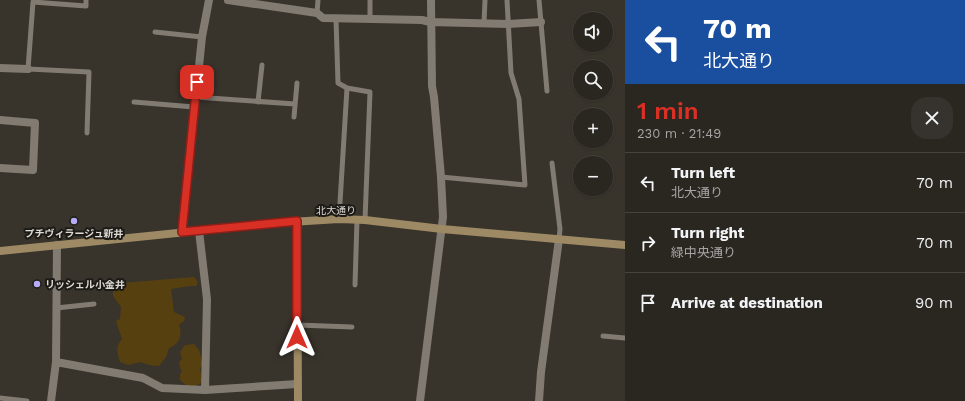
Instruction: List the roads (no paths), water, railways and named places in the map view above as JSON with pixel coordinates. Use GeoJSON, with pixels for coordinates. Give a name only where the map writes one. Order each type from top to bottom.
{"type":"FeatureCollection","features":[{"type":"Feature","properties":{"kind":"street"},"geometry":{"type":"LineString","coordinates":[[182,232],[195,97],[202,37],[209,0]]}},
{"type":"Feature","properties":{"kind":"street"},"geometry":{"type":"LineString","coordinates":[[228,0],[316,12],[323,18],[336,19],[422,20],[430,22],[508,24],[541,22]]}},
{"type":"Feature","properties":{"kind":"street"},"geometry":{"type":"LineString","coordinates":[[420,401],[443,217],[441,177],[432,86],[430,22],[431,0]]}},
{"type":"Feature","properties":{"kind":"street"},"geometry":{"type":"LineString","coordinates":[[0,68],[28,69]]}},
{"type":"Feature","properties":{"kind":"street"},"geometry":{"type":"LineString","coordinates":[[0,120],[35,123],[32,170],[0,168]]}},
{"type":"Feature","properties":{"kind":"street","name":"北大通り"},"geometry":{"type":"LineString","coordinates":[[0,251],[297,221],[339,219],[625,245]]}},
{"type":"Feature","properties":{"kind":"street"},"geometry":{"type":"LineString","coordinates":[[297,221],[298,401]]}},
{"type":"Feature","properties":{"kind":"street"},"geometry":{"type":"LineString","coordinates":[[199,231],[207,299],[205,390]]}},
{"type":"Feature","properties":{"kind":"street"},"geometry":{"type":"LineString","coordinates":[[539,401],[540,372],[559,239]]}},
{"type":"Feature","properties":{"kind":"street"},"geometry":{"type":"LineString","coordinates":[[50,401],[56,362],[57,245]]}},
{"type":"Feature","properties":{"kind":"street"},"geometry":{"type":"LineString","coordinates":[[56,362],[143,378],[162,388],[205,390],[298,384]]}},
{"type":"Feature","properties":{"kind":"lane"},"geometry":{"type":"LineString","coordinates":[[86,0],[86,6],[33,2],[28,69],[89,72],[87,133]]}},
{"type":"Feature","properties":{"kind":"lane"},"geometry":{"type":"LineString","coordinates":[[316,12],[318,0]]}},
{"type":"Feature","properties":{"kind":"lane"},"geometry":{"type":"LineString","coordinates":[[370,0],[370,19]]}},
{"type":"Feature","properties":{"kind":"lane"},"geometry":{"type":"LineString","coordinates":[[484,23],[485,0]]}},
{"type":"Feature","properties":{"kind":"lane"},"geometry":{"type":"LineString","coordinates":[[441,177],[525,185],[519,99],[512,73],[507,0]]}},
{"type":"Feature","properties":{"kind":"lane"},"geometry":{"type":"LineString","coordinates":[[539,0],[547,91]]}},
{"type":"Feature","properties":{"kind":"lane"},"geometry":{"type":"LineString","coordinates":[[336,19],[338,83],[347,88],[370,92],[355,285]]}},
{"type":"Feature","properties":{"kind":"lane"},"geometry":{"type":"LineString","coordinates":[[155,32],[202,37]]}},
{"type":"Feature","properties":{"kind":"lane"},"geometry":{"type":"LineString","coordinates":[[258,102],[262,65]]}},
{"type":"Feature","properties":{"kind":"lane"},"geometry":{"type":"LineString","coordinates":[[294,117],[297,83]]}},
{"type":"Feature","properties":{"kind":"lane"},"geometry":{"type":"LineString","coordinates":[[339,219],[347,88]]}},
{"type":"Feature","properties":{"kind":"lane"},"geometry":{"type":"LineString","coordinates":[[195,97],[295,104]]}},
{"type":"Feature","properties":{"kind":"lane"},"geometry":{"type":"LineString","coordinates":[[134,102],[194,107]]}},
{"type":"Feature","properties":{"kind":"lane"},"geometry":{"type":"LineString","coordinates":[[552,163],[560,229],[559,239]]}},
{"type":"Feature","properties":{"kind":"lane"},"geometry":{"type":"LineString","coordinates":[[56,308],[94,304]]}},
{"type":"Feature","properties":{"kind":"lane"},"geometry":{"type":"LineString","coordinates":[[297,325],[352,327]]}},
{"type":"Feature","properties":{"kind":"lane"},"geometry":{"type":"LineString","coordinates":[[603,336],[625,338]]}},
{"type":"Feature","properties":{"kind":"lane"},"geometry":{"type":"LineString","coordinates":[[0,398],[27,401]]}},
{"type":"Feature","properties":{"kind":"place","name":"プチヴィラージュ新井"},"geometry":{"type":"Point","coordinates":[74,221]}},
{"type":"Feature","properties":{"kind":"place","name":"リッシェル小金井"},"geometry":{"type":"Point","coordinates":[37,284]}}]}
